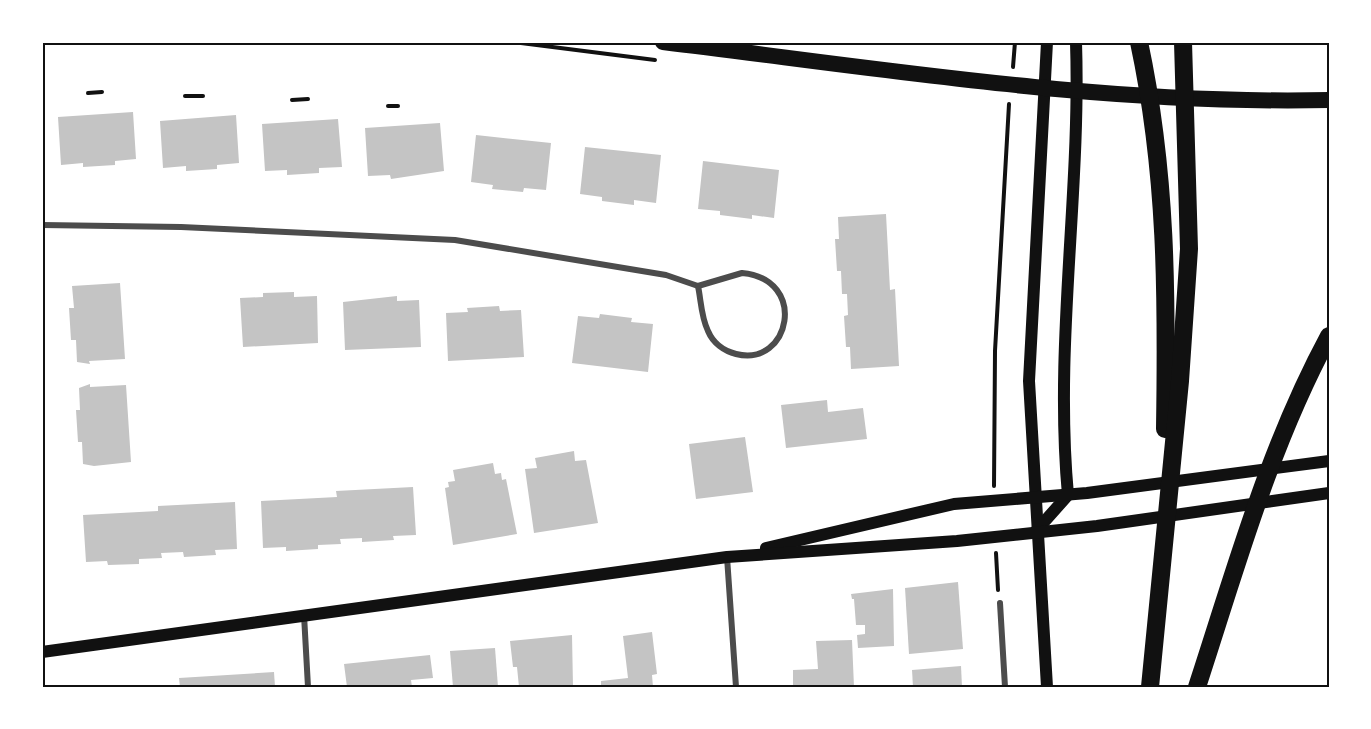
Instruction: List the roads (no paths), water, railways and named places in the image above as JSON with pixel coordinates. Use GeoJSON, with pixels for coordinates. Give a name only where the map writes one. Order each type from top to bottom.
{"type":"FeatureCollection","features":[{"type":"Feature","properties":{"kind":"highway"},"geometry":{"type":"LineString","coordinates":[[663,42],[1029,87],[1156,97],[1329,99]]}},
{"type":"Feature","properties":{"kind":"highway"},"geometry":{"type":"LineString","coordinates":[[1139,42],[1157,146],[1166,254],[1163,550]]}},
{"type":"Feature","properties":{"kind":"highway"},"geometry":{"type":"LineString","coordinates":[[1150,687],[1180,381],[1189,249],[1183,42]]}},
{"type":"Feature","properties":{"kind":"highway"},"geometry":{"type":"LineString","coordinates":[[1197,687],[1265,476],[1299,395],[1329,336]]}},
{"type":"Feature","properties":{"kind":"main road"},"geometry":{"type":"LineString","coordinates":[[1047,42],[1029,381],[1036,531],[1047,687]]}},
{"type":"Feature","properties":{"kind":"main road"},"geometry":{"type":"LineString","coordinates":[[1036,531],[1068,495],[1063,385],[1077,120],[1076,42]]}},
{"type":"Feature","properties":{"kind":"main road"},"geometry":{"type":"LineString","coordinates":[[727,557],[954,504],[1068,495],[1329,461]]}},
{"type":"Feature","properties":{"kind":"main road"},"geometry":{"type":"LineString","coordinates":[[42,652],[727,557],[957,541],[1329,493]]}},
{"type":"Feature","properties":{"kind":"street"},"geometry":{"type":"LineString","coordinates":[[42,225],[181,227],[455,240],[666,275],[698,286],[742,273],[767,280],[777,288],[784,306],[784,325],[778,338],[769,348],[756,354],[742,356],[728,352],[716,344],[708,333],[698,286]]}},
{"type":"Feature","properties":{"kind":"street"},"geometry":{"type":"LineString","coordinates":[[727,557],[736,687]]}},
{"type":"Feature","properties":{"kind":"street"},"geometry":{"type":"LineString","coordinates":[[1000,603],[1005,687]]}},
{"type":"Feature","properties":{"kind":"street"},"geometry":{"type":"LineString","coordinates":[[304,615],[308,687]]}}]}
